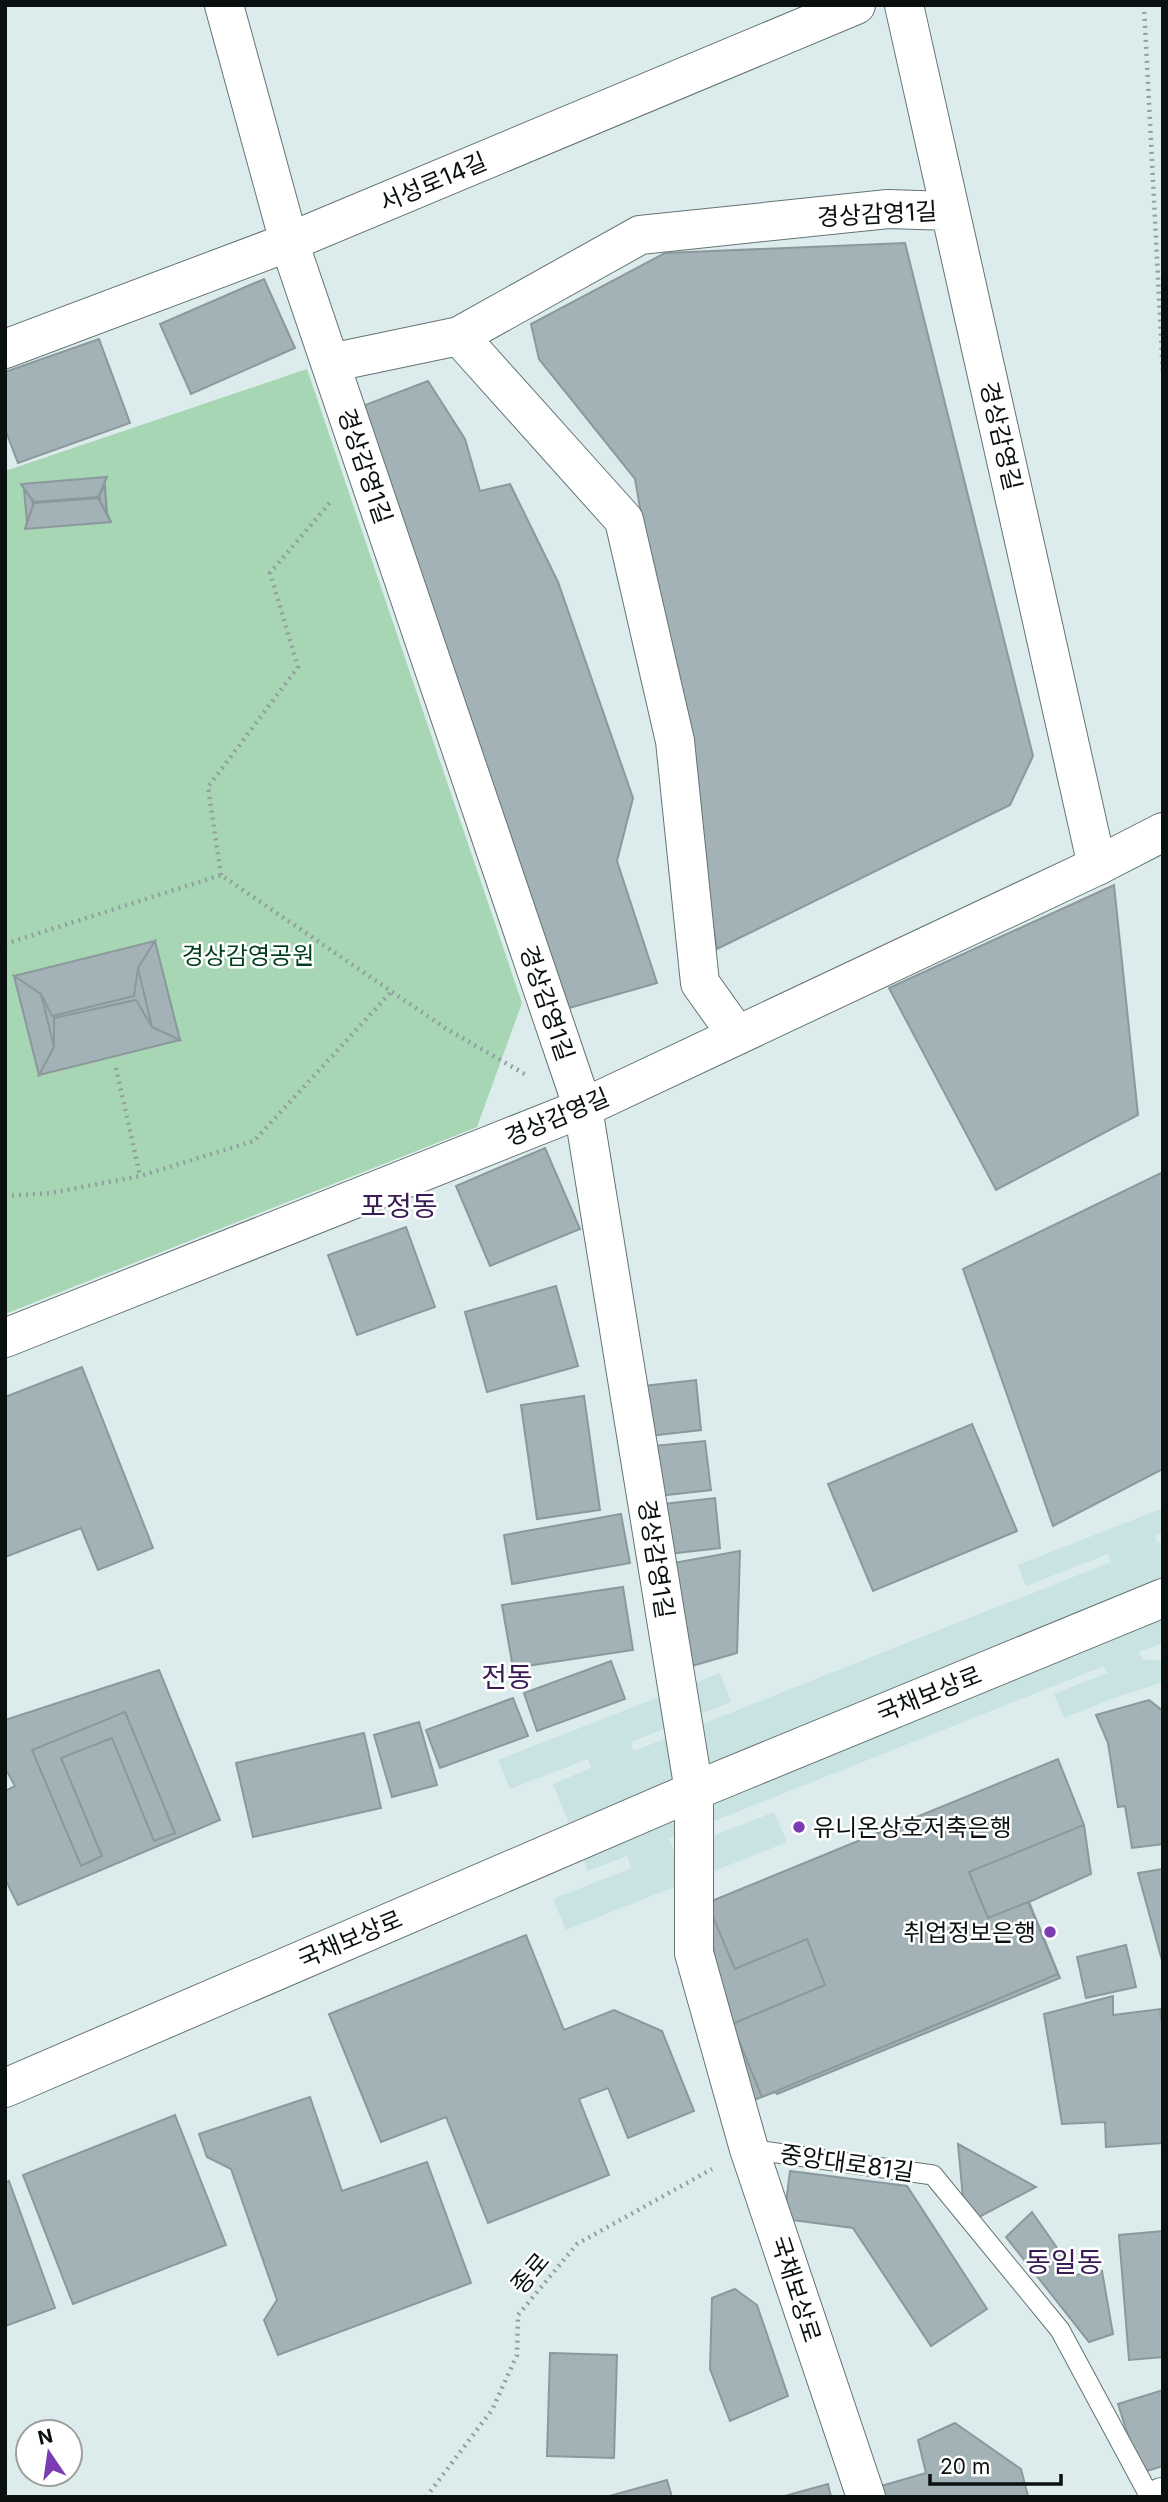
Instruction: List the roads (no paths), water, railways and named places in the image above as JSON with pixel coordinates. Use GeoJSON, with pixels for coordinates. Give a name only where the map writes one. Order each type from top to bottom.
{"type":"FeatureCollection","features":[{"type":"Feature","properties":{"kind":"street","name":"경상감영1길"},"geometry":{"type":"LineString","coordinates":[[224,5],[289,242],[583,1108],[694,1791]]}},
{"type":"Feature","properties":{"kind":"street","name":"서성로14길"},"geometry":{"type":"LineString","coordinates":[[5,349],[289,242],[856,5]]}},
{"type":"Feature","properties":{"kind":"street","name":"경상감영길"},"geometry":{"type":"LineString","coordinates":[[904,5],[1097,866]]}},
{"type":"Feature","properties":{"kind":"street","name":"경상감영1길"},"geometry":{"type":"LineString","coordinates":[[330,363],[459,336],[640,235],[888,209],[950,211]]}},
{"type":"Feature","properties":{"kind":"street"},"geometry":{"type":"LineString","coordinates":[[459,336],[624,520],[674,741],[700,983],[737,1035]]}},
{"type":"Feature","properties":{"kind":"street","name":"경상감영길"},"geometry":{"type":"LineString","coordinates":[[5,1338],[583,1108],[1097,866],[1163,832]]}},
{"type":"Feature","properties":{"kind":"street","name":"국채보상로"},"geometry":{"type":"LineString","coordinates":[[5,2088],[694,1791],[1163,1598]]}},
{"type":"Feature","properties":{"kind":"street","name":"국채보상로"},"geometry":{"type":"LineString","coordinates":[[694,1791],[694,1952],[750,2149],[866,2497]]}},
{"type":"Feature","properties":{"kind":"lane","name":"중앙대로81길"},"geometry":{"type":"LineString","coordinates":[[750,2149],[933,2175],[1060,2330],[1150,2497]]}},
{"type":"Feature","properties":{"kind":"place","name":"유니온상호저축은행"},"geometry":{"type":"Point","coordinates":[799,1827]}},
{"type":"Feature","properties":{"kind":"place","name":"취업정보은행"},"geometry":{"type":"Point","coordinates":[1050,1932]}},
{"type":"Feature","properties":{"kind":"district","name":"포정동"},"geometry":{"type":"Point","coordinates":[399,1206]}},
{"type":"Feature","properties":{"kind":"district","name":"전동"},"geometry":{"type":"Point","coordinates":[507,1677]}},
{"type":"Feature","properties":{"kind":"district","name":"동일동"},"geometry":{"type":"Point","coordinates":[1064,2262]}},
{"type":"Feature","properties":{"kind":"park label","name":"경상감영공원"},"geometry":{"type":"Point","coordinates":[248,955]}}]}
